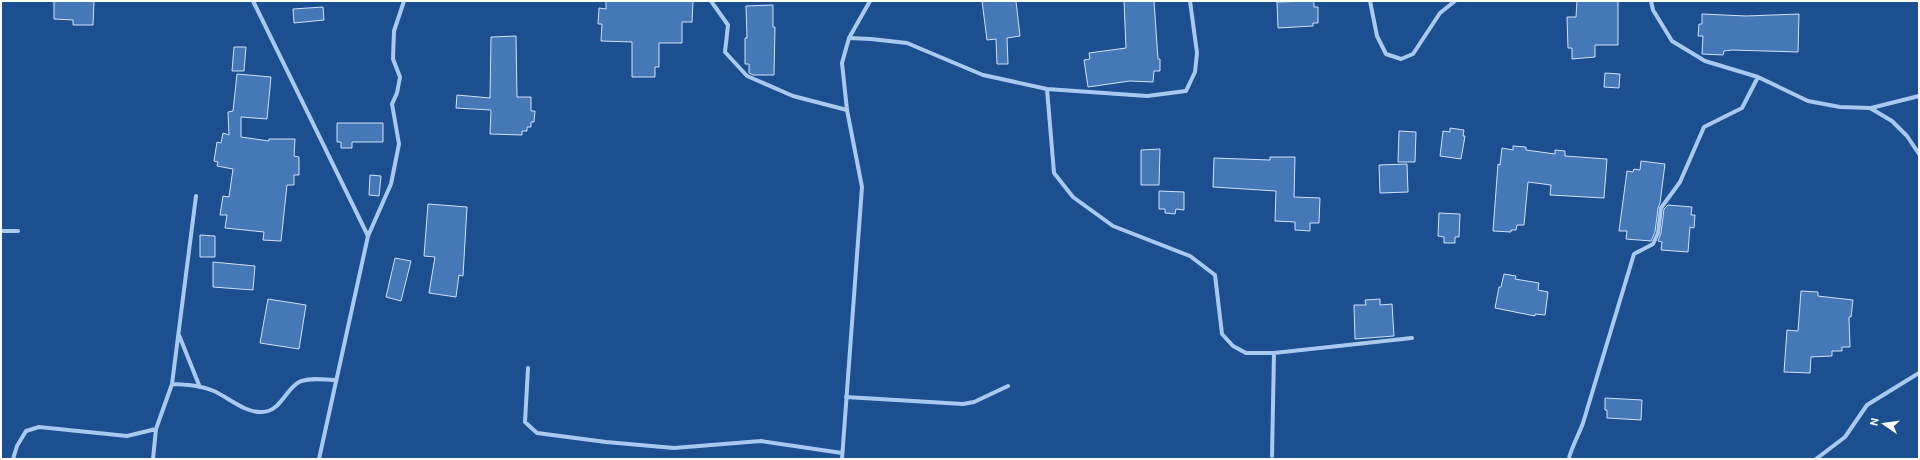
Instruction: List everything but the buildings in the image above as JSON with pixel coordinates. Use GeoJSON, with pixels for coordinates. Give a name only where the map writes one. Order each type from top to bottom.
{"type":"FeatureCollection","features":[{"type":"Feature","properties":{"kind":"street"},"geometry":{"type":"LineString","coordinates":[[253,1],[368,236]]}},
{"type":"Feature","properties":{"kind":"street"},"geometry":{"type":"LineString","coordinates":[[319,459],[368,236],[391,184],[399,144],[392,104],[397,93],[400,77],[393,59],[393,52],[394,32],[404,1]]}},
{"type":"Feature","properties":{"kind":"street"},"geometry":{"type":"LineString","coordinates":[[711,1],[728,25],[725,52],[747,76],[793,96],[847,110]]}},
{"type":"Feature","properties":{"kind":"street"},"geometry":{"type":"LineString","coordinates":[[842,459],[862,187],[847,110],[842,63],[849,38],[870,1]]}},
{"type":"Feature","properties":{"kind":"street"},"geometry":{"type":"LineString","coordinates":[[849,38],[906,43],[983,75],[1047,89],[1147,96],[1186,90],[1195,72],[1197,53],[1190,1]]}},
{"type":"Feature","properties":{"kind":"street"},"geometry":{"type":"LineString","coordinates":[[1370,1],[1377,36],[1386,54],[1401,59],[1413,54],[1440,13],[1455,1]]}},
{"type":"Feature","properties":{"kind":"street"},"geometry":{"type":"LineString","coordinates":[[1651,1],[1653,10],[1672,41],[1705,61],[1758,76],[1808,101],[1840,107],[1870,108],[1919,96]]}},
{"type":"Feature","properties":{"kind":"street"},"geometry":{"type":"LineString","coordinates":[[1569,459],[1569,454],[1577,442],[1634,254],[1654,244],[1658,234],[1661,208],[1680,182],[1704,127],[1742,108],[1758,76]]}},
{"type":"Feature","properties":{"kind":"street"},"geometry":{"type":"LineString","coordinates":[[1047,89],[1054,173],[1073,197],[1113,226],[1190,256],[1215,275],[1222,334],[1234,346],[1246,353],[1274,353],[1412,338]]}},
{"type":"Feature","properties":{"kind":"street"},"geometry":{"type":"LineString","coordinates":[[1870,108],[1892,121],[1907,136],[1919,154]]}},
{"type":"Feature","properties":{"kind":"street"},"geometry":{"type":"LineString","coordinates":[[153,459],[156,429],[172,384],[196,196]]}},
{"type":"Feature","properties":{"kind":"street"},"geometry":{"type":"LineString","coordinates":[[1,231],[18,231]]}},
{"type":"Feature","properties":{"kind":"street"},"geometry":{"type":"LineString","coordinates":[[178,333],[199,385]]}},
{"type":"Feature","properties":{"kind":"street"},"geometry":{"type":"LineString","coordinates":[[1272,456],[1274,353]]}},
{"type":"Feature","properties":{"kind":"street"},"geometry":{"type":"LineString","coordinates":[[528,368],[525,422],[536,433],[606,442],[674,448],[761,441],[842,453]]}},
{"type":"Feature","properties":{"kind":"street"},"geometry":{"type":"LineString","coordinates":[[1816,459],[1845,437],[1867,405],[1919,373]]}},
{"type":"Feature","properties":{"kind":"street"},"geometry":{"type":"LineString","coordinates":[[172,384],[199,385],[248,409],[269,412],[291,389],[300,382],[309,379],[336,380]]}},
{"type":"Feature","properties":{"kind":"street"},"geometry":{"type":"LineString","coordinates":[[846,397],[963,404],[974,402],[1008,386]]}},
{"type":"Feature","properties":{"kind":"street"},"geometry":{"type":"LineString","coordinates":[[13,459],[16,446],[26,430],[38,427],[127,436],[156,429]]}}]}
